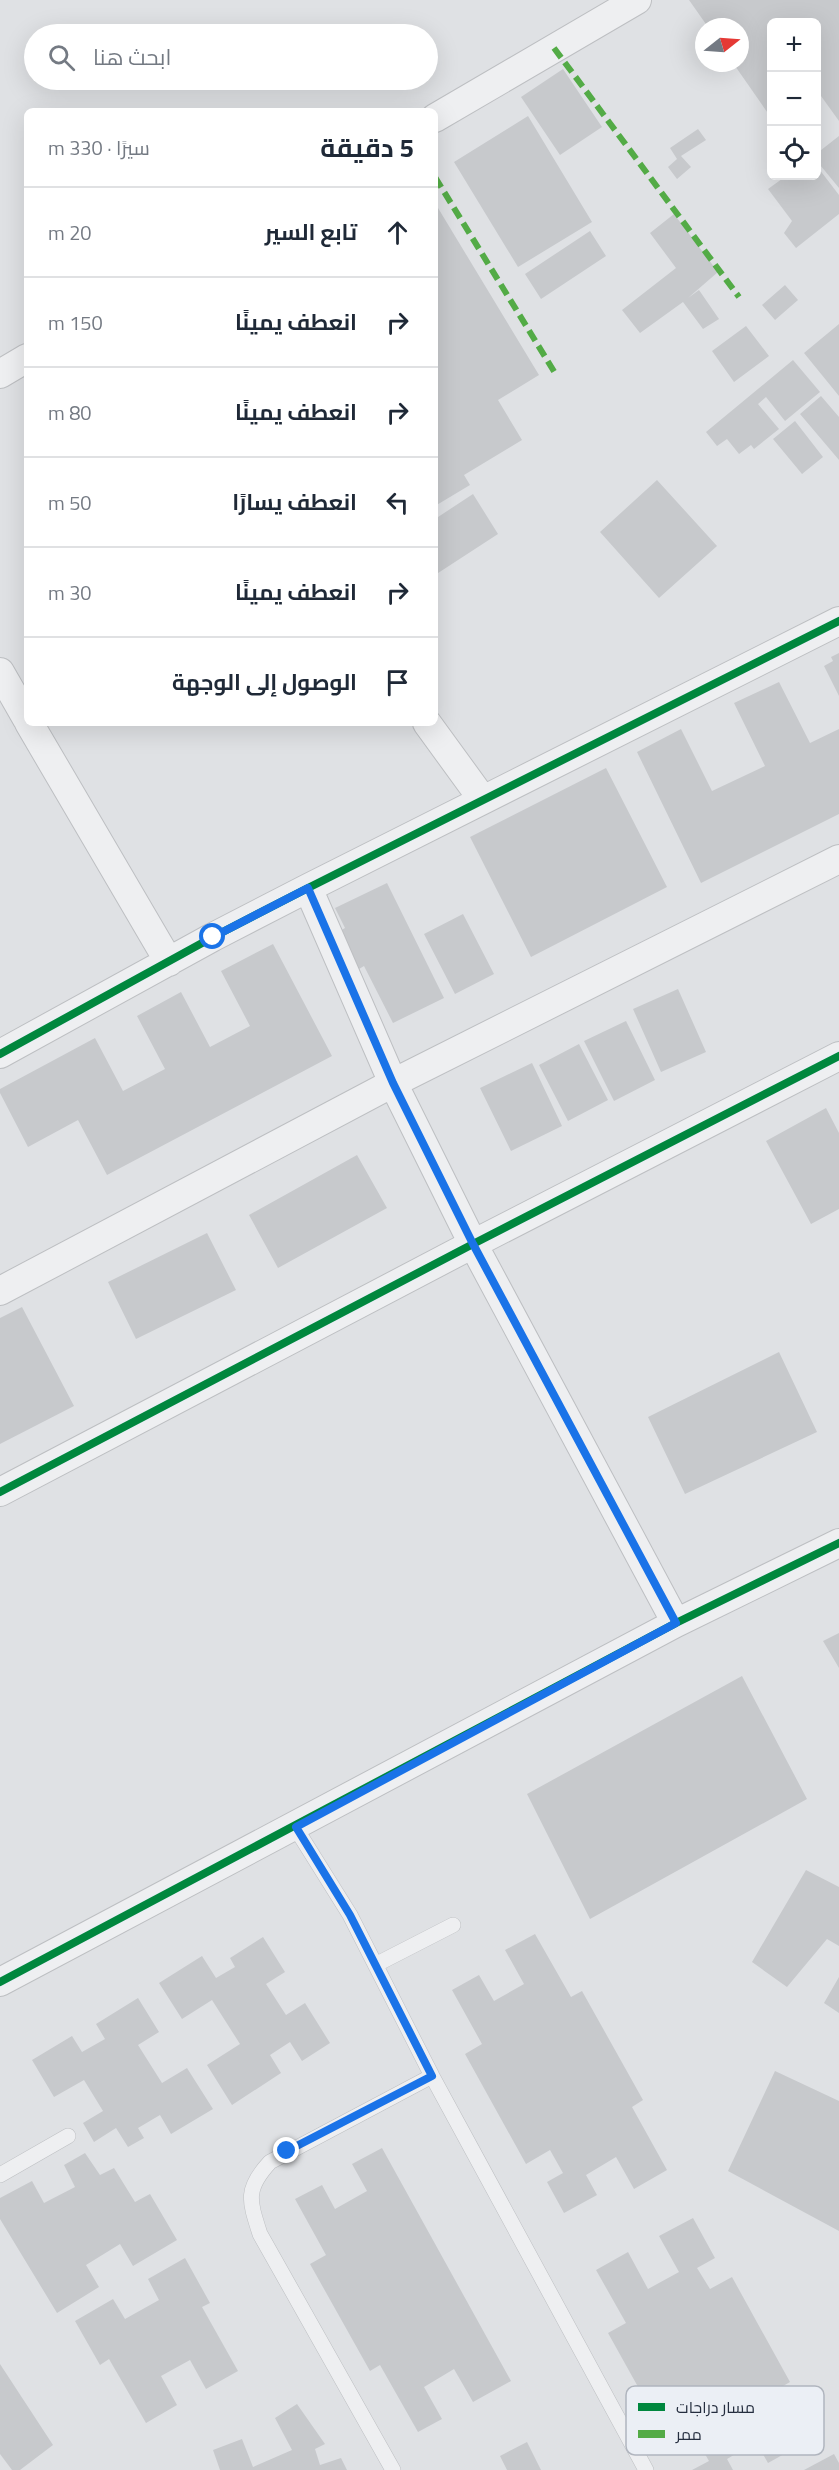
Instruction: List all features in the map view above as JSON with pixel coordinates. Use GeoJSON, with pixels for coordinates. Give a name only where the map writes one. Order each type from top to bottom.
{"type":"FeatureCollection","features":[{"type":"Feature","properties":{"kind":"street"},"geometry":{"type":"LineString","coordinates":[[438,116],[637,0]]}},
{"type":"Feature","properties":{"kind":"street"},"geometry":{"type":"LineString","coordinates":[[0,374],[24,360]]}},
{"type":"Feature","properties":{"kind":"street"},"geometry":{"type":"LineString","coordinates":[[0,1054],[308,888],[839,621]]}},
{"type":"Feature","properties":{"kind":"street"},"geometry":{"type":"LineString","coordinates":[[0,672],[24,714]]}},
{"type":"Feature","properties":{"kind":"street"},"geometry":{"type":"LineString","coordinates":[[31,726],[169,962]]}},
{"type":"Feature","properties":{"kind":"street"},"geometry":{"type":"LineString","coordinates":[[429,726],[483,800]]}},
{"type":"Feature","properties":{"kind":"street"},"geometry":{"type":"LineString","coordinates":[[0,1291],[393,1083],[839,859]]}},
{"type":"Feature","properties":{"kind":"street"},"geometry":{"type":"LineString","coordinates":[[308,888],[393,1083],[473,1244],[676,1623]]}},
{"type":"Feature","properties":{"kind":"street"},"geometry":{"type":"LineString","coordinates":[[0,1492],[473,1244],[839,1056]]}},
{"type":"Feature","properties":{"kind":"street"},"geometry":{"type":"LineString","coordinates":[[0,1982],[296,1827],[676,1623],[839,1543]]}},
{"type":"Feature","properties":{"kind":"lane"},"geometry":{"type":"LineString","coordinates":[[296,1827],[377,1964],[432,2076],[626,2433]]}},
{"type":"Feature","properties":{"kind":"lane"},"geometry":{"type":"LineString","coordinates":[[377,1964],[453,1925]]}},
{"type":"Feature","properties":{"kind":"lane"},"geometry":{"type":"LineString","coordinates":[[393,2470],[260,2234],[252,2209],[251,2191],[257,2176],[270,2162],[432,2076]]}},
{"type":"Feature","properties":{"kind":"lane"},"geometry":{"type":"LineString","coordinates":[[0,2175],[68,2136]]}},
{"type":"Feature","properties":{"kind":"lane"},"geometry":{"type":"LineString","coordinates":[[638,2455],[646,2470]]}},
{"type":"Feature","properties":{"kind":"building"},"geometry":{"type":"Polygon","coordinates":[[[689,0],[839,0],[839,121],[821,96],[821,18],[767,18],[767,112],[739,72],[749,72],[749,18],[702,18],[689,0]]]}},
{"type":"Feature","properties":{"kind":"building"},"geometry":{"type":"Polygon","coordinates":[[[563,69],[602,127],[560,155],[521,97],[563,69]]]}},
{"type":"Feature","properties":{"kind":"building"},"geometry":{"type":"Polygon","coordinates":[[[528,116],[592,222],[518,267],[454,162],[528,116]]]}},
{"type":"Feature","properties":{"kind":"building"},"geometry":{"type":"Polygon","coordinates":[[[698,129],[706,140],[681,156],[691,167],[677,179],[668,167],[677,159],[670,148],[698,129]]]}},
{"type":"Feature","properties":{"kind":"building"},"geometry":{"type":"Polygon","coordinates":[[[839,136],[839,188],[821,166],[821,150],[839,136]]]}},
{"type":"Feature","properties":{"kind":"building"},"geometry":{"type":"Polygon","coordinates":[[[821,172],[839,195],[839,214],[796,248],[784,233],[792,221],[768,189],[780,180],[821,180],[821,172]]]}},
{"type":"Feature","properties":{"kind":"building"},"geometry":{"type":"Polygon","coordinates":[[[438,208],[539,375],[498,400],[522,440],[464,475],[470,485],[438,504],[438,208]]]}},
{"type":"Feature","properties":{"kind":"building"},"geometry":{"type":"Polygon","coordinates":[[[674,214],[718,272],[688,298],[699,290],[719,319],[703,329],[683,302],[640,333],[622,310],[676,268],[650,233],[674,214]]]}},
{"type":"Feature","properties":{"kind":"building"},"geometry":{"type":"Polygon","coordinates":[[[590,231],[606,256],[541,299],[525,274],[590,231]]]}},
{"type":"Feature","properties":{"kind":"building"},"geometry":{"type":"Polygon","coordinates":[[[785,285],[798,300],[775,320],[762,305],[785,285]]]}},
{"type":"Feature","properties":{"kind":"building"},"geometry":{"type":"Polygon","coordinates":[[[839,324],[839,396],[804,353],[839,324]]]}},
{"type":"Feature","properties":{"kind":"building"},"geometry":{"type":"Polygon","coordinates":[[[746,326],[769,356],[734,382],[712,351],[746,326]]]}},
{"type":"Feature","properties":{"kind":"building"},"geometry":{"type":"Polygon","coordinates":[[[793,360],[820,392],[785,421],[766,397],[758,404],[779,429],[754,449],[751,445],[739,454],[727,439],[717,446],[706,432],[793,360]]]}},
{"type":"Feature","properties":{"kind":"building"},"geometry":{"type":"Polygon","coordinates":[[[821,396],[839,417],[839,460],[800,414],[821,396]]]}},
{"type":"Feature","properties":{"kind":"building"},"geometry":{"type":"Polygon","coordinates":[[[795,421],[823,457],[802,474],[773,439],[795,421]]]}},
{"type":"Feature","properties":{"kind":"building"},"geometry":{"type":"Polygon","coordinates":[[[657,480],[717,546],[659,598],[600,532],[657,480]]]}},
{"type":"Feature","properties":{"kind":"building"},"geometry":{"type":"Polygon","coordinates":[[[473,494],[498,534],[438,573],[438,517],[473,494]]]}},
{"type":"Feature","properties":{"kind":"building"},"geometry":{"type":"Polygon","coordinates":[[[839,653],[839,696],[824,666],[833,661],[831,657],[839,653]]]}},
{"type":"Feature","properties":{"kind":"building"},"geometry":{"type":"Polygon","coordinates":[[[779,682],[810,743],[839,729],[839,814],[701,883],[637,752],[681,729],[712,791],[765,766],[734,703],[779,682]]]}},
{"type":"Feature","properties":{"kind":"building"},"geometry":{"type":"Polygon","coordinates":[[[606,768],[667,887],[531,957],[470,837],[606,768]]]}},
{"type":"Feature","properties":{"kind":"building"},"geometry":{"type":"Polygon","coordinates":[[[387,883],[444,998],[393,1023],[364,966],[359,969],[340,931],[345,928],[335,908],[387,883]]]}},
{"type":"Feature","properties":{"kind":"building"},"geometry":{"type":"Polygon","coordinates":[[[463,914],[494,974],[455,994],[424,934],[463,914]]]}},
{"type":"Feature","properties":{"kind":"building"},"geometry":{"type":"Polygon","coordinates":[[[273,944],[332,1056],[107,1175],[78,1120],[28,1147],[0,1089],[95,1038],[123,1091],[165,1069],[137,1016],[181,992],[210,1047],[250,1026],[221,971],[273,944]]]}},
{"type":"Feature","properties":{"kind":"building"},"geometry":{"type":"Polygon","coordinates":[[[678,989],[706,1052],[661,1072],[633,1009],[678,989]]]}},
{"type":"Feature","properties":{"kind":"building"},"geometry":{"type":"Polygon","coordinates":[[[626,1021],[655,1080],[614,1101],[584,1041],[626,1021]]]}},
{"type":"Feature","properties":{"kind":"building"},"geometry":{"type":"Polygon","coordinates":[[[579,1044],[608,1100],[568,1121],[539,1065],[579,1044]]]}},
{"type":"Feature","properties":{"kind":"building"},"geometry":{"type":"Polygon","coordinates":[[[532,1063],[562,1126],[511,1151],[480,1088],[532,1063]]]}},
{"type":"Feature","properties":{"kind":"building"},"geometry":{"type":"Polygon","coordinates":[[[826,1108],[839,1133],[839,1209],[811,1224],[766,1141],[826,1108]]]}},
{"type":"Feature","properties":{"kind":"building"},"geometry":{"type":"Polygon","coordinates":[[[357,1155],[387,1208],[278,1268],[249,1215],[357,1155]]]}},
{"type":"Feature","properties":{"kind":"building"},"geometry":{"type":"Polygon","coordinates":[[[207,1233],[236,1290],[136,1339],[108,1282],[207,1233]]]}},
{"type":"Feature","properties":{"kind":"building"},"geometry":{"type":"Polygon","coordinates":[[[22,1307],[74,1406],[0,1444],[0,1318],[22,1307]]]}},
{"type":"Feature","properties":{"kind":"building"},"geometry":{"type":"Polygon","coordinates":[[[779,1352],[817,1432],[685,1494],[648,1417],[779,1352]]]}},
{"type":"Feature","properties":{"kind":"building"},"geometry":{"type":"Polygon","coordinates":[[[839,1633],[839,1668],[823,1641],[839,1633]]]}},
{"type":"Feature","properties":{"kind":"building"},"geometry":{"type":"Polygon","coordinates":[[[742,1676],[807,1799],[590,1919],[527,1794],[742,1676]]]}},
{"type":"Feature","properties":{"kind":"building"},"geometry":{"type":"Polygon","coordinates":[[[806,1870],[839,1887],[839,1946],[827,1939],[787,1987],[752,1962],[806,1870]]]}},
{"type":"Feature","properties":{"kind":"building"},"geometry":{"type":"Polygon","coordinates":[[[535,1934],[571,1997],[582,1991],[643,2100],[632,2107],[667,2170],[634,2189],[616,2157],[586,2175],[597,2195],[564,2213],[547,2182],[563,2173],[550,2150],[526,2164],[465,2054],[482,2044],[452,1990],[479,1975],[494,2001],[524,1984],[505,1950],[535,1934]]]}},
{"type":"Feature","properties":{"kind":"building"},"geometry":{"type":"Polygon","coordinates":[[[263,1937],[285,1972],[266,1984],[286,2015],[305,2003],[330,2043],[302,2061],[290,2042],[270,2055],[281,2073],[232,2105],[207,2065],[240,2044],[212,2000],[182,2019],[159,1983],[202,1956],[216,1978],[235,1967],[230,1958],[263,1937]]]}},
{"type":"Feature","properties":{"kind":"building"},"geometry":{"type":"Polygon","coordinates":[[[839,1977],[839,2013],[824,2003],[839,1977]]]}},
{"type":"Feature","properties":{"kind":"building"},"geometry":{"type":"Polygon","coordinates":[[[138,1998],[159,2032],[138,2045],[162,2083],[187,2068],[213,2109],[171,2134],[160,2115],[138,2128],[144,2138],[128,2147],[116,2128],[94,2142],[83,2123],[103,2111],[84,2080],[54,2097],[32,2060],[72,2036],[82,2052],[105,2039],[96,2024],[138,1998]]]}},
{"type":"Feature","properties":{"kind":"building"},"geometry":{"type":"Polygon","coordinates":[[[775,2071],[839,2101],[839,2231],[728,2171],[775,2071]]]}},
{"type":"Feature","properties":{"kind":"building"},"geometry":{"type":"Polygon","coordinates":[[[382,2148],[511,2381],[473,2402],[454,2369],[424,2387],[442,2419],[418,2432],[380,2365],[370,2371],[310,2264],[326,2255],[295,2199],[322,2185],[335,2209],[367,2191],[352,2164],[382,2148]]]}},
{"type":"Feature","properties":{"kind":"building"},"geometry":{"type":"Polygon","coordinates":[[[85,2153],[100,2175],[114,2168],[135,2202],[150,2194],[177,2240],[133,2266],[120,2244],[86,2265],[99,2287],[57,2313],[0,2219],[0,2198],[32,2181],[44,2203],[75,2187],[64,2165],[85,2153]]]}},
{"type":"Feature","properties":{"kind":"building"},"geometry":{"type":"Polygon","coordinates":[[[693,2218],[715,2258],[697,2268],[710,2289],[732,2277],[790,2382],[783,2386],[638,2386],[608,2333],[626,2323],[596,2270],[628,2252],[648,2289],[679,2272],[659,2236],[693,2218]]]}},
{"type":"Feature","properties":{"kind":"building"},"geometry":{"type":"Polygon","coordinates":[[[185,2258],[210,2303],[202,2307],[238,2371],[206,2389],[190,2360],[161,2376],[177,2405],[146,2423],[109,2359],[100,2365],[75,2321],[113,2299],[125,2319],[159,2300],[148,2279],[185,2258]]]}},
{"type":"Feature","properties":{"kind":"building"},"geometry":{"type":"Polygon","coordinates":[[[0,2364],[53,2445],[20,2470],[12,2470],[0,2454],[0,2364]]]}},
{"type":"Feature","properties":{"kind":"building"},"geometry":{"type":"Polygon","coordinates":[[[297,2404],[325,2444],[315,2449],[320,2465],[341,2458],[347,2470],[220,2470],[213,2450],[242,2439],[253,2467],[292,2450],[275,2418],[297,2404]]]}},
{"type":"Feature","properties":{"kind":"building"},"geometry":{"type":"Polygon","coordinates":[[[527,2442],[541,2470],[507,2470],[500,2456],[527,2442]]]}},
{"type":"Feature","properties":{"kind":"building"},"geometry":{"type":"Polygon","coordinates":[[[834,2454],[839,2463],[839,2470],[804,2470],[834,2454]]]}},
{"type":"Feature","properties":{"kind":"building"},"geometry":{"type":"Polygon","coordinates":[[[706,2455],[734,2455],[727,2459],[733,2470],[692,2470],[709,2461],[706,2455]]]}},
{"type":"Feature","properties":{"kind":"building"},"geometry":{"type":"Polygon","coordinates":[[[763,2455],[782,2455],[768,2463],[763,2455]]]}},
{"type":"Feature","properties":{"kind":"marked path"},"geometry":{"type":"LineString","coordinates":[[554,48],[739,297]]}},
{"type":"Feature","properties":{"kind":"marked path"},"geometry":{"type":"LineString","coordinates":[[438,182],[555,373]]}},
{"type":"Feature","properties":{"kind":"cycle path"},"geometry":{"type":"LineString","coordinates":[[0,1054],[213,937],[839,621]]}},
{"type":"Feature","properties":{"kind":"cycle path"},"geometry":{"type":"LineString","coordinates":[[0,1492],[473,1244],[839,1056]]}},
{"type":"Feature","properties":{"kind":"cycle path"},"geometry":{"type":"LineString","coordinates":[[0,1982],[676,1623],[839,1543]]}},
{"type":"Feature","properties":{"kind":"route"},"geometry":{"type":"LineString","coordinates":[[213,937],[308,888],[393,1083],[473,1244],[676,1623],[296,1827],[377,1964],[432,2076],[287,2151]]}}]}
